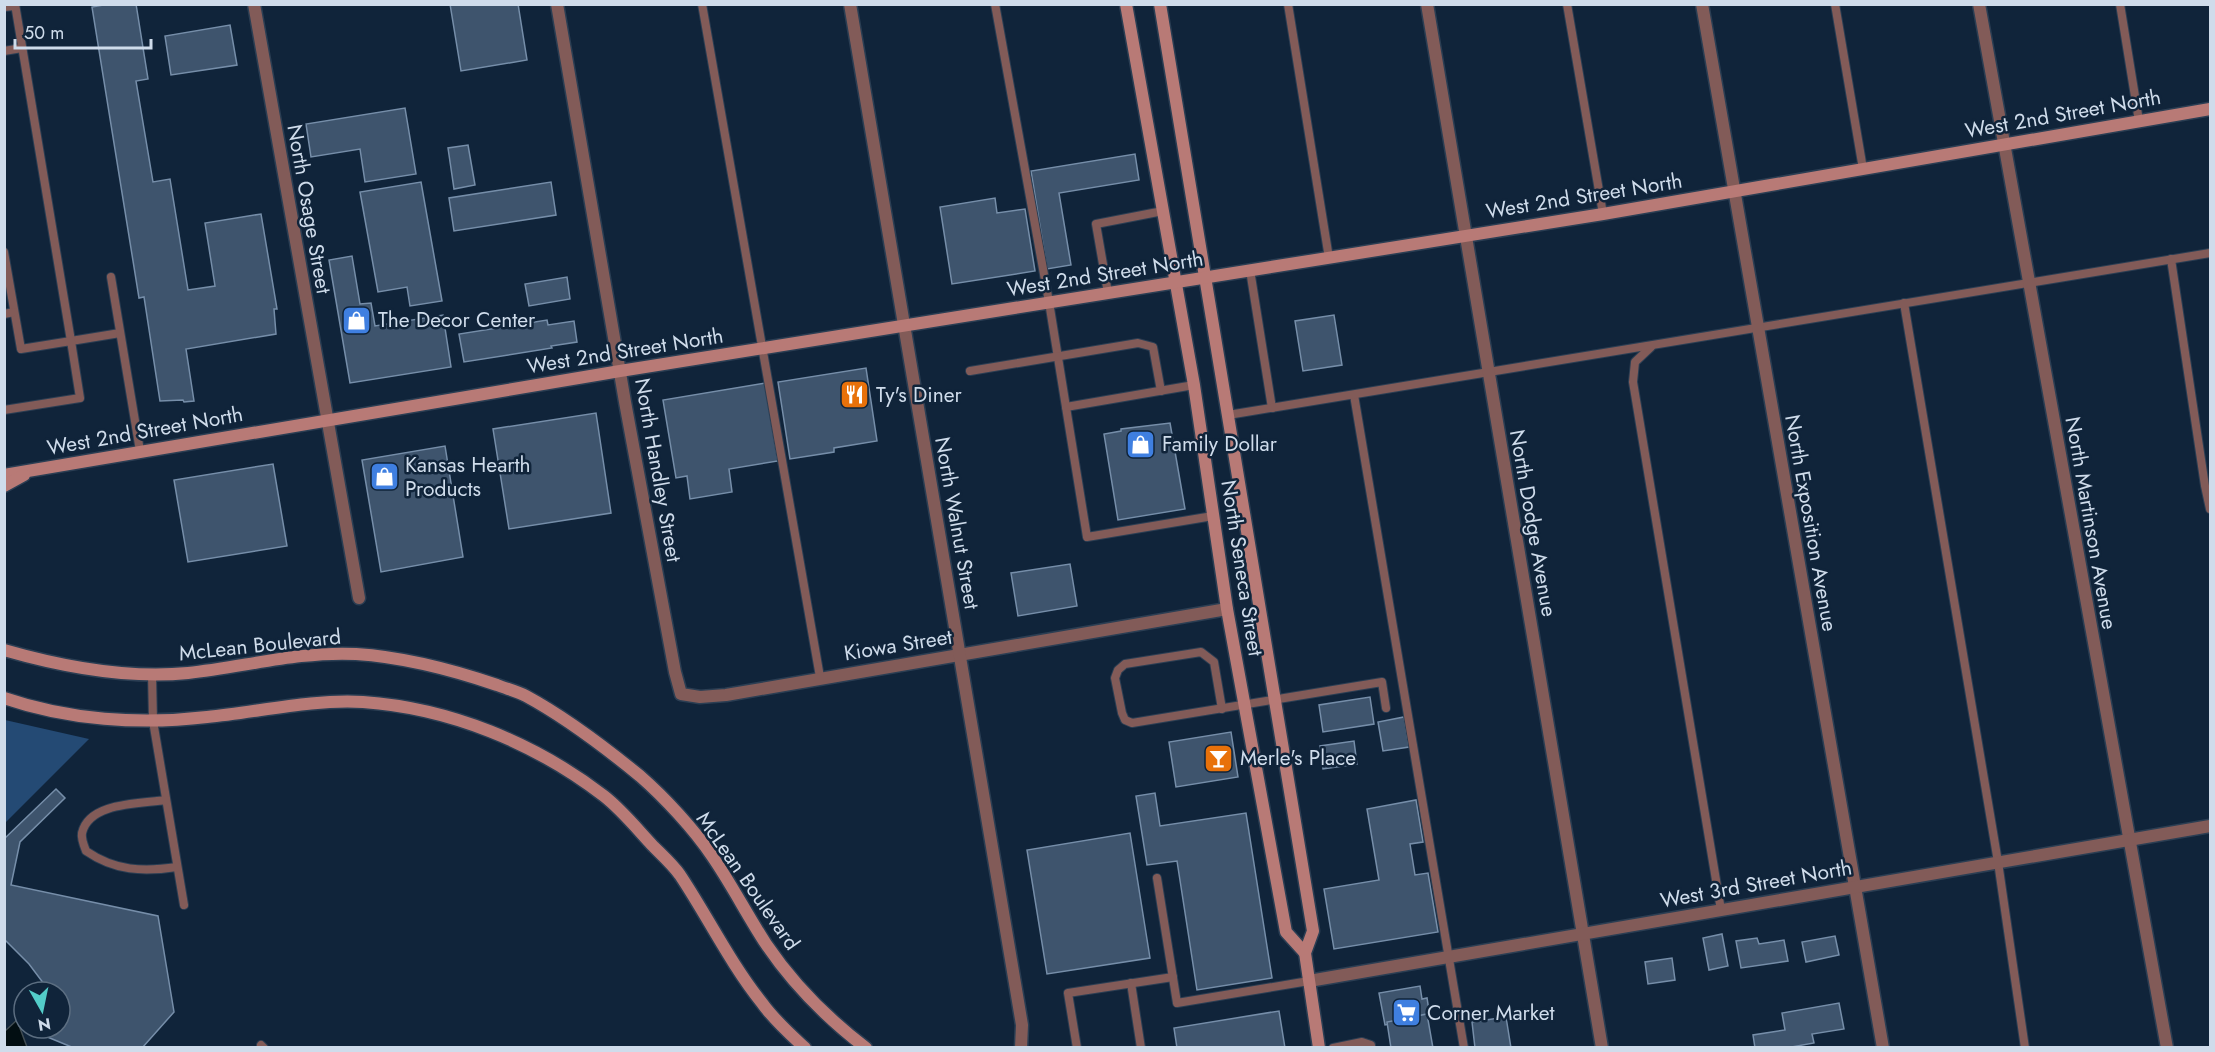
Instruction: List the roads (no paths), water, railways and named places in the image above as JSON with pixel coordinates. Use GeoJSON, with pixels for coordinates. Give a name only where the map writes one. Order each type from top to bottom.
{"type":"FeatureCollection","features":[{"type":"Feature","properties":{"kind":"main road","name":"North Seneca Street"},"geometry":{"type":"LineString","coordinates":[[1126,4],[1194,385],[1227,609],[1286,932],[1305,953]]}},
{"type":"Feature","properties":{"kind":"main road","name":"North Seneca Street"},"geometry":{"type":"LineString","coordinates":[[1160,4],[1313,931],[1305,953],[1318,1047]]}},
{"type":"Feature","properties":{"kind":"main road","name":"West 2nd Street North"},"geometry":{"type":"LineString","coordinates":[[4,475],[620,371],[1465,236],[2211,109]]}},
{"type":"Feature","properties":{"kind":"main road"},"geometry":{"type":"LineString","coordinates":[[4,486],[32,470]]}},
{"type":"Feature","properties":{"kind":"main road","name":"McLean Boulevard"},"geometry":{"type":"LineString","coordinates":[[4,650],[47,662],[152,674],[184,673],[297,656],[356,654],[410,662],[474,677],[525,695],[581,732],[640,777],[655,792],[711,854],[767,945],[807,995],[842,1029],[866,1047]]}},
{"type":"Feature","properties":{"kind":"main road"},"geometry":{"type":"LineString","coordinates":[[4,698],[77,717],[153,721],[206,718],[289,705],[362,702],[417,710],[481,727],[547,758],[605,797],[679,873],[732,961],[762,1005],[805,1047]]}},
{"type":"Feature","properties":{"kind":"street","name":"North Osage Street"},"geometry":{"type":"LineString","coordinates":[[254,4],[359,598]]}},
{"type":"Feature","properties":{"kind":"street","name":"North Handley Street"},"geometry":{"type":"LineString","coordinates":[[557,4],[620,371],[675,672],[681,694]]}},
{"type":"Feature","properties":{"kind":"street","name":"North Walnut Street"},"geometry":{"type":"LineString","coordinates":[[850,4],[1022,1025],[1021,1047]]}},
{"type":"Feature","properties":{"kind":"street","name":"North Dodge Avenue"},"geometry":{"type":"LineString","coordinates":[[1427,4],[1602,1047]]}},
{"type":"Feature","properties":{"kind":"street","name":"North Exposition Avenue"},"geometry":{"type":"LineString","coordinates":[[1702,4],[1883,1047]]}},
{"type":"Feature","properties":{"kind":"street","name":"North Martinson Avenue"},"geometry":{"type":"LineString","coordinates":[[1978,4],[2167,1047]]}},
{"type":"Feature","properties":{"kind":"street","name":"Kiowa Street"},"geometry":{"type":"LineString","coordinates":[[681,694],[700,697],[726,695],[820,677],[1227,609]]}},
{"type":"Feature","properties":{"kind":"street","name":"West 3rd Street North"},"geometry":{"type":"LineString","coordinates":[[1308,981],[2211,826]]}},
{"type":"Feature","properties":{"kind":"lane"},"geometry":{"type":"LineString","coordinates":[[702,4],[820,677]]}},
{"type":"Feature","properties":{"kind":"lane"},"geometry":{"type":"LineString","coordinates":[[996,4],[1049,302],[1087,537],[1213,516]]}},
{"type":"Feature","properties":{"kind":"lane"},"geometry":{"type":"LineString","coordinates":[[1288,4],[1329,258]]}},
{"type":"Feature","properties":{"kind":"lane"},"geometry":{"type":"LineString","coordinates":[[1567,4],[1603,213]]}},
{"type":"Feature","properties":{"kind":"lane"},"geometry":{"type":"LineString","coordinates":[[1835,4],[1863,169]]}},
{"type":"Feature","properties":{"kind":"lane"},"geometry":{"type":"LineString","coordinates":[[2120,4],[2139,121]]}},
{"type":"Feature","properties":{"kind":"lane"},"geometry":{"type":"LineString","coordinates":[[4,7],[15,5],[80,398],[4,411]]}},
{"type":"Feature","properties":{"kind":"lane"},"geometry":{"type":"LineString","coordinates":[[4,51],[22,48]]}},
{"type":"Feature","properties":{"kind":"lane"},"geometry":{"type":"LineString","coordinates":[[1108,293],[1096,224],[1163,211]]}},
{"type":"Feature","properties":{"kind":"lane"},"geometry":{"type":"LineString","coordinates":[[4,252],[21,349],[120,333]]}},
{"type":"Feature","properties":{"kind":"lane"},"geometry":{"type":"LineString","coordinates":[[1228,415],[2211,253]]}},
{"type":"Feature","properties":{"kind":"lane"},"geometry":{"type":"LineString","coordinates":[[2171,259],[2205,486],[2211,509]]}},
{"type":"Feature","properties":{"kind":"lane"},"geometry":{"type":"LineString","coordinates":[[1250,270],[1272,408]]}},
{"type":"Feature","properties":{"kind":"lane"},"geometry":{"type":"LineString","coordinates":[[111,277],[140,451]]}},
{"type":"Feature","properties":{"kind":"lane"},"geometry":{"type":"LineString","coordinates":[[1904,303],[1998,862],[2025,1047]]}},
{"type":"Feature","properties":{"kind":"lane"},"geometry":{"type":"LineString","coordinates":[[4,314],[14,312]]}},
{"type":"Feature","properties":{"kind":"lane"},"geometry":{"type":"LineString","coordinates":[[970,371],[1138,343],[1153,347],[1161,391]]}},
{"type":"Feature","properties":{"kind":"lane"},"geometry":{"type":"LineString","coordinates":[[1652,346],[1635,362],[1634,382],[1721,910]]}},
{"type":"Feature","properties":{"kind":"lane"},"geometry":{"type":"LineString","coordinates":[[1066,407],[1194,385]]}},
{"type":"Feature","properties":{"kind":"lane"},"geometry":{"type":"LineString","coordinates":[[1354,395],[1464,1047]]}},
{"type":"Feature","properties":{"kind":"lane"},"geometry":{"type":"LineString","coordinates":[[1222,709],[1214,662],[1201,652],[1125,664],[1118,670],[1115,678],[1122,713],[1125,720],[1132,723],[1222,709],[1382,682],[1386,708]]}},
{"type":"Feature","properties":{"kind":"lane"},"geometry":{"type":"LineString","coordinates":[[152,674],[153,721],[184,905]]}},
{"type":"Feature","properties":{"kind":"lane"},"geometry":{"type":"LineString","coordinates":[[166,800],[104,809],[89,817],[81,834],[86,851],[101,861],[142,870],[177,867]]}},
{"type":"Feature","properties":{"kind":"lane"},"geometry":{"type":"LineString","coordinates":[[1156,878],[1177,1002],[1308,981]]}},
{"type":"Feature","properties":{"kind":"lane"},"geometry":{"type":"LineString","coordinates":[[1077,1047],[1068,993],[1173,977]]}},
{"type":"Feature","properties":{"kind":"lane"},"geometry":{"type":"LineString","coordinates":[[1131,984],[1141,1047]]}},
{"type":"Feature","properties":{"kind":"lane"},"geometry":{"type":"LineString","coordinates":[[1333,1047],[1362,1042],[1371,1047]]}},
{"type":"Feature","properties":{"kind":"place","name":"The Decor Center"},"geometry":{"type":"Point","coordinates":[357,320]}},
{"type":"Feature","properties":{"kind":"place","name":"Ty's Diner"},"geometry":{"type":"Point","coordinates":[855,395]}},
{"type":"Feature","properties":{"kind":"place","name":"Family Dollar"},"geometry":{"type":"Point","coordinates":[1141,444]}},
{"type":"Feature","properties":{"kind":"place","name":"Kansas Hearth Products"},"geometry":{"type":"Point","coordinates":[384,477]}},
{"type":"Feature","properties":{"kind":"place","name":"Merle's Place"},"geometry":{"type":"Point","coordinates":[1219,758]}},
{"type":"Feature","properties":{"kind":"place","name":"Corner Market"},"geometry":{"type":"Point","coordinates":[1406,1013]}}]}
